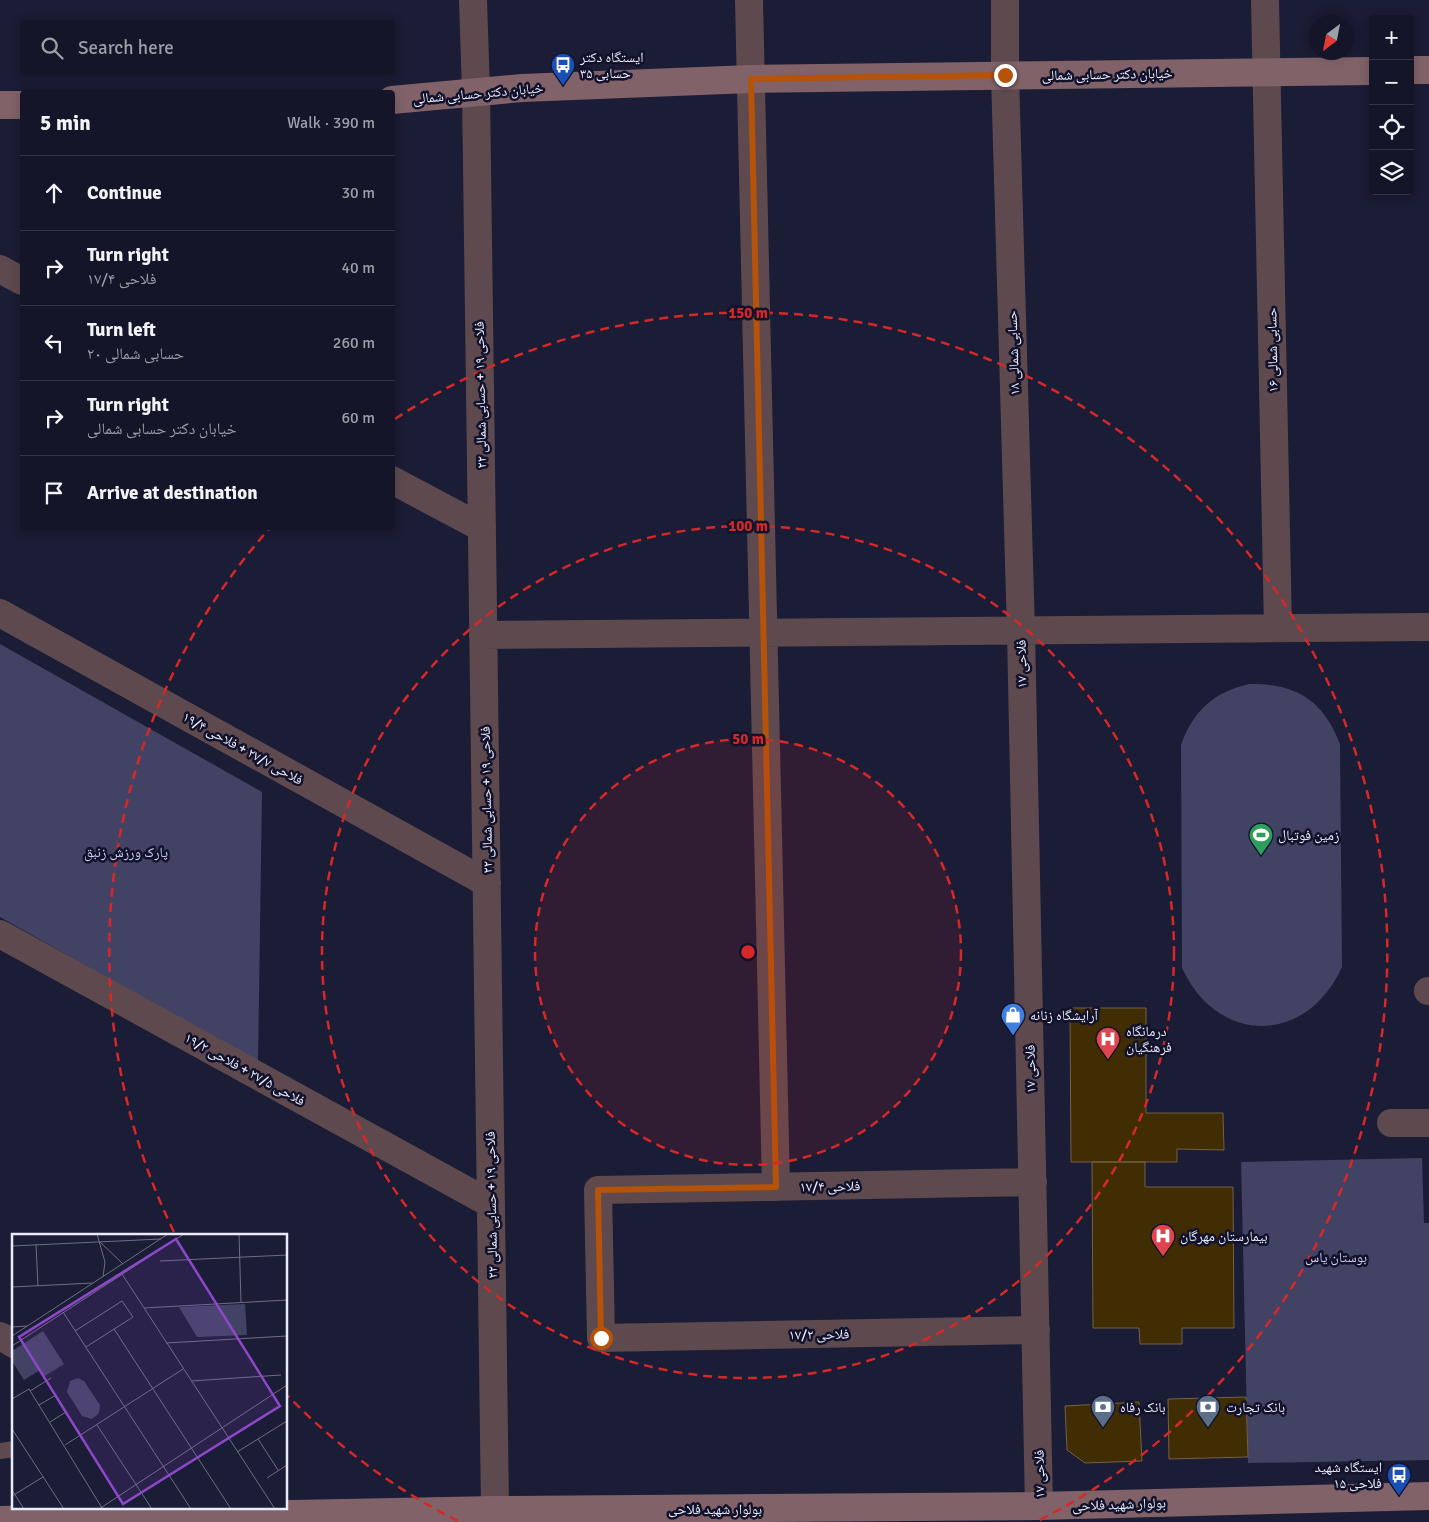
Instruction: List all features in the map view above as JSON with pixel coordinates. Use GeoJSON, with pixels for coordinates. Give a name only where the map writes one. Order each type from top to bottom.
{"type":"FeatureCollection","features":[{"type":"Feature","properties":{"kind":"main road"},"geometry":{"type":"LineString","coordinates":[[1414,70],[1429,70]]}},
{"type":"Feature","properties":{"kind":"main road","name":"خیابان دکتر حسابی شمالی"},"geometry":{"type":"LineString","coordinates":[[395,100],[476,91],[751,79],[1369,71]]}},
{"type":"Feature","properties":{"kind":"main road"},"geometry":{"type":"LineString","coordinates":[[0,105],[20,105]]}},
{"type":"Feature","properties":{"kind":"main road","name":"بولوار شهید فلاحی"},"geometry":{"type":"LineString","coordinates":[[0,1520],[161,1512],[1039,1506],[1429,1496]]}},
{"type":"Feature","properties":{"kind":"street","name":"فلاحی ۱۹ + حسابی شمالی ۲۲"},"geometry":{"type":"LineString","coordinates":[[473,0],[476,91],[495,1510]]}},
{"type":"Feature","properties":{"kind":"street"},"geometry":{"type":"LineString","coordinates":[[749,0],[776,1187]]}},
{"type":"Feature","properties":{"kind":"street","name":"حسابی شمالی ۱۸"},"geometry":{"type":"LineString","coordinates":[[1005,0],[1005,75],[1020,632]]}},
{"type":"Feature","properties":{"kind":"street","name":"حسابی شمالی ۱۶"},"geometry":{"type":"LineString","coordinates":[[1265,0],[1278,628]]}},
{"type":"Feature","properties":{"kind":"street"},"geometry":{"type":"LineString","coordinates":[[0,269],[20,281]]}},
{"type":"Feature","properties":{"kind":"street"},"geometry":{"type":"LineString","coordinates":[[395,482],[482,528]]}},
{"type":"Feature","properties":{"kind":"street","name":"فلاحی ۲۷/۷ + فلاحی ۱۹/۴"},"geometry":{"type":"LineString","coordinates":[[0,613],[487,883]]}},
{"type":"Feature","properties":{"kind":"street"},"geometry":{"type":"LineString","coordinates":[[483,635],[1020,632],[1429,627]]}},
{"type":"Feature","properties":{"kind":"street","name":"فلاحی ۱۷"},"geometry":{"type":"LineString","coordinates":[[1020,632],[1039,1506]]}},
{"type":"Feature","properties":{"kind":"street","name":"فلاحی ۲۷/۵ + فلاحی ۱۹/۲"},"geometry":{"type":"LineString","coordinates":[[0,934],[491,1204]]}},
{"type":"Feature","properties":{"kind":"street"},"geometry":{"type":"LineString","coordinates":[[1390,1123],[1429,1123]]}},
{"type":"Feature","properties":{"kind":"street","name":"فلاحی ۱۷/۴"},"geometry":{"type":"LineString","coordinates":[[601,1338],[598,1190],[1033,1182]]}},
{"type":"Feature","properties":{"kind":"street","name":"فلاحی ۱۷/۲"},"geometry":{"type":"LineString","coordinates":[[601,1338],[1036,1330]]}},
{"type":"Feature","properties":{"kind":"street"},"geometry":{"type":"LineString","coordinates":[[0,1336],[12,1343]]}},
{"type":"Feature","properties":{"kind":"green space","name":"پارک ورزش زنبق"},"geometry":{"type":"Polygon","coordinates":[[[0,644],[262,792],[258,1063],[0,917],[0,644]]]}},
{"type":"Feature","properties":{"kind":"green space","name":"زمین فوتبال"},"geometry":{"type":"Polygon","coordinates":[[[1249,684],[1281,687],[1306,697],[1326,716],[1340,744],[1342,967],[1327,993],[1307,1011],[1285,1022],[1262,1026],[1239,1023],[1217,1012],[1198,994],[1182,968],[1181,745],[1192,722],[1206,705],[1225,692],[1249,684]]]}},
{"type":"Feature","properties":{"kind":"green space","name":"بوستان یاس"},"geometry":{"type":"Polygon","coordinates":[[[1422,1158],[1424,1223],[1429,1223],[1429,1460],[1248,1463],[1241,1162],[1422,1158]]]}},
{"type":"Feature","properties":{"kind":"building","name":"درمانگاه فرهنگیان"},"geometry":{"type":"Polygon","coordinates":[[[1070,1008],[1146,1008],[1146,1113],[1223,1113],[1224,1150],[1177,1149],[1177,1162],[1071,1162],[1070,1008]]]}},
{"type":"Feature","properties":{"kind":"building","name":"بیمارستان مهرگان"},"geometry":{"type":"Polygon","coordinates":[[[1092,1162],[1145,1162],[1145,1187],[1233,1187],[1234,1328],[1182,1328],[1182,1344],[1140,1344],[1139,1328],[1093,1328],[1092,1162]]]}},
{"type":"Feature","properties":{"kind":"building","name":"بانک تجارت"},"geometry":{"type":"Polygon","coordinates":[[[1246,1397],[1248,1457],[1169,1459],[1168,1399],[1246,1397]]]}},
{"type":"Feature","properties":{"kind":"building","name":"بانک رفاه"},"geometry":{"type":"Polygon","coordinates":[[[1139,1402],[1142,1461],[1085,1463],[1067,1450],[1065,1406],[1139,1402]]]}},
{"type":"Feature","properties":{"kind":"place","name":"ایستگاه دکتر حسابی ۳۵"},"geometry":{"type":"Point","coordinates":[563,86]}},
{"type":"Feature","properties":{"kind":"place","name":"زمین فوتبال"},"geometry":{"type":"Point","coordinates":[1261,856]}},
{"type":"Feature","properties":{"kind":"place","name":"آرایشگاه زنانه"},"geometry":{"type":"Point","coordinates":[1013,1036]}},
{"type":"Feature","properties":{"kind":"place","name":"درمانگاه فرهنگیان"},"geometry":{"type":"Point","coordinates":[1108,1060]}},
{"type":"Feature","properties":{"kind":"place","name":"بیمارستان مهرگان"},"geometry":{"type":"Point","coordinates":[1163,1257]}},
{"type":"Feature","properties":{"kind":"place","name":"بانک رفاه"},"geometry":{"type":"Point","coordinates":[1103,1428]}},
{"type":"Feature","properties":{"kind":"place","name":"بانک تجارت"},"geometry":{"type":"Point","coordinates":[1208,1428]}},
{"type":"Feature","properties":{"kind":"place","name":"ایستگاه شهید فلاحی ۱۵"},"geometry":{"type":"Point","coordinates":[1399,1496]}},
{"type":"Feature","properties":{"kind":"route"},"geometry":{"type":"LineString","coordinates":[[601,1338],[598,1190],[776,1187],[751,79],[1005,75]]}}]}
